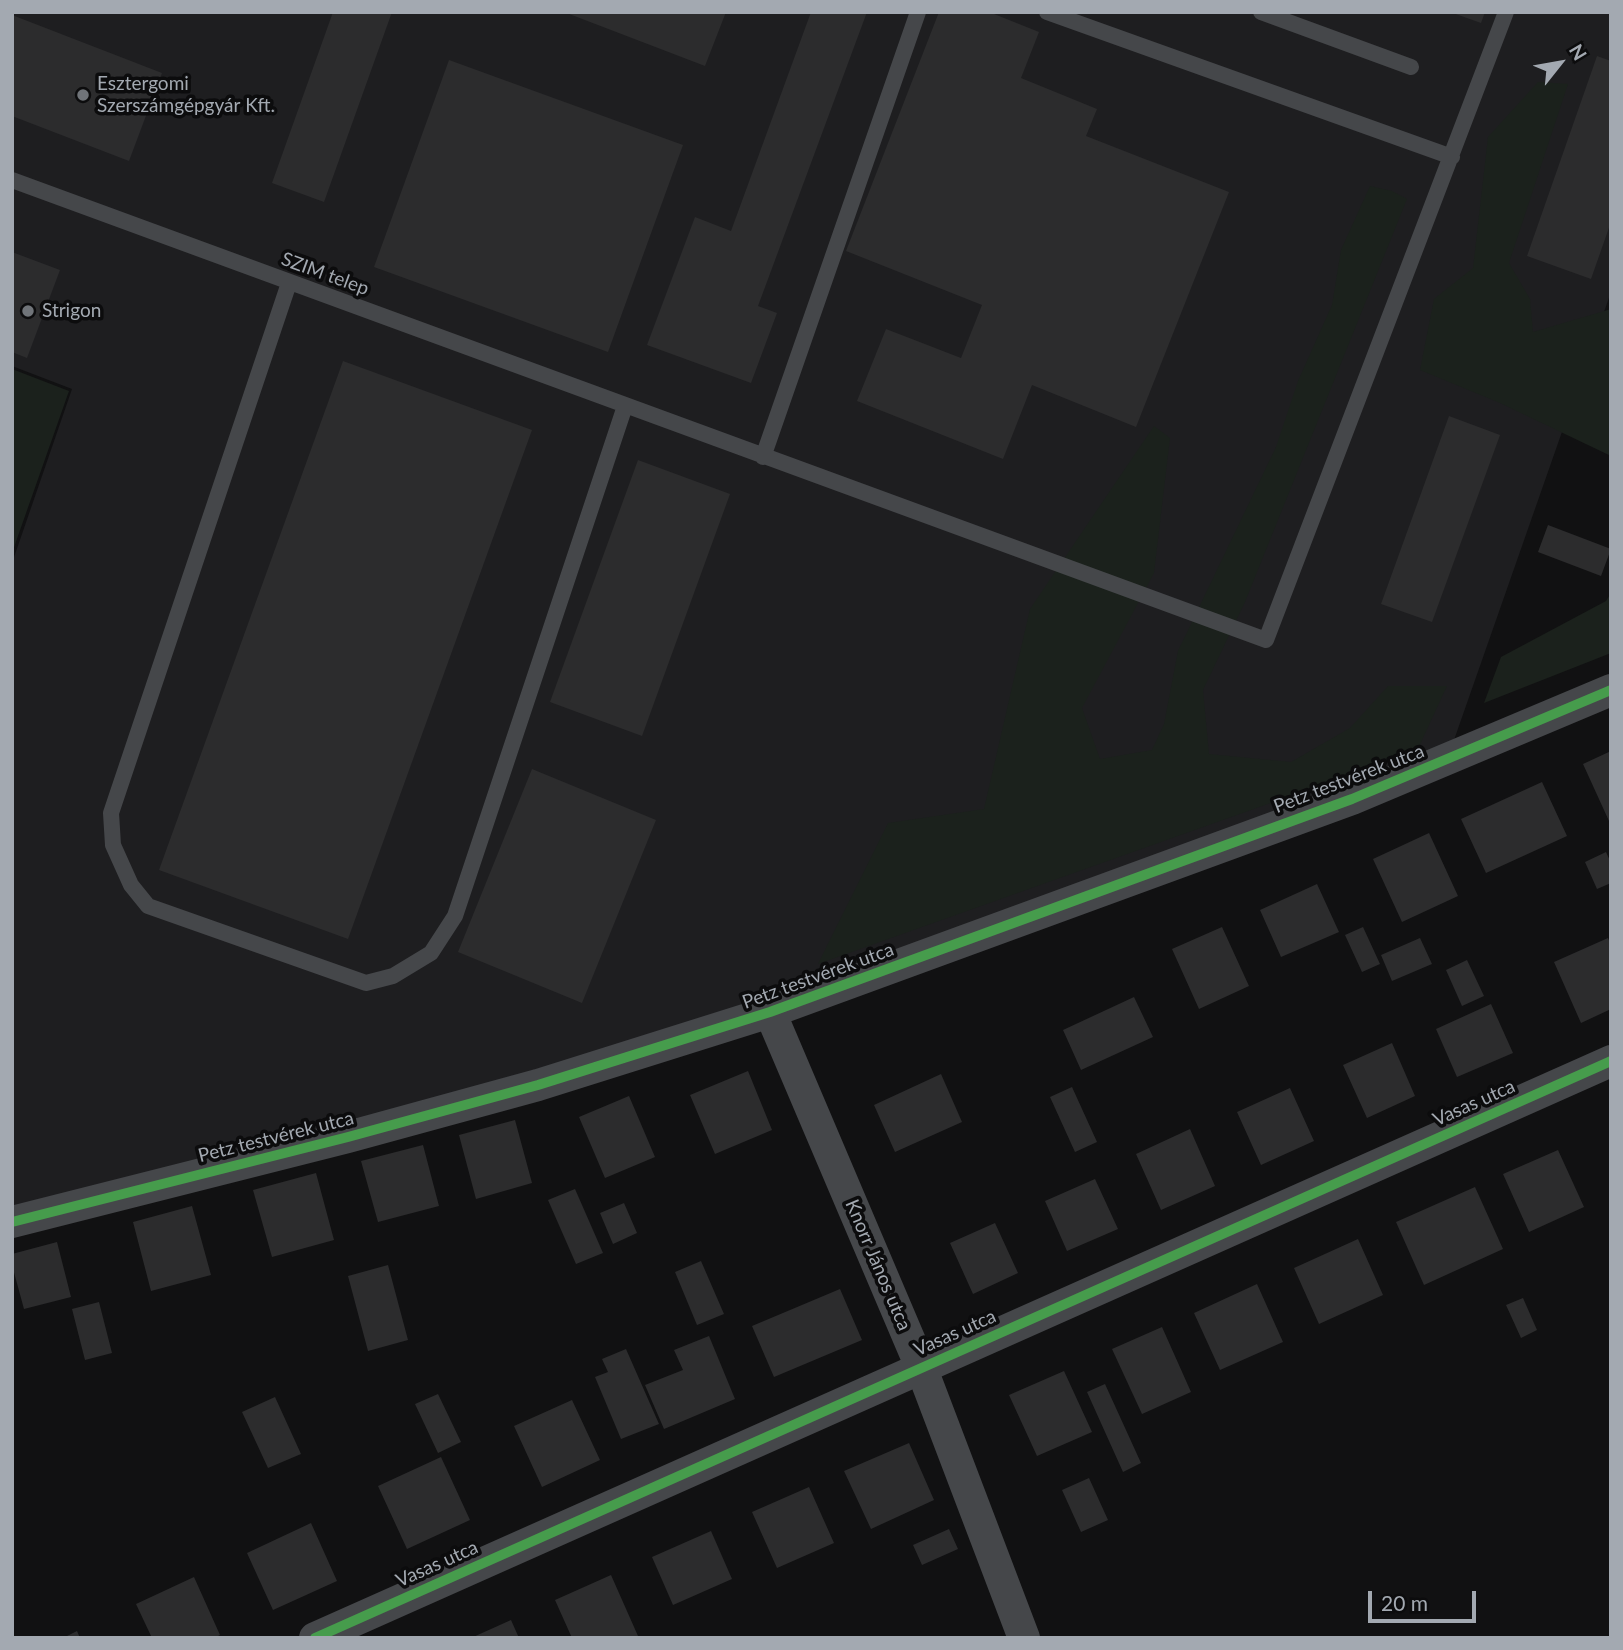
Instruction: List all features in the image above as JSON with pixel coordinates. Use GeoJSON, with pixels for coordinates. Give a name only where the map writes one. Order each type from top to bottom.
{"type":"FeatureCollection","features":[{"type":"Feature","properties":{"kind":"street","name":"Petz testvérek utca"},"geometry":{"type":"LineString","coordinates":[[12,1222],[538,1085],[770,1012],[1352,799],[1611,690]]}},
{"type":"Feature","properties":{"kind":"street","name":"Knorr János utca"},"geometry":{"type":"LineString","coordinates":[[770,1012],[921,1367],[1024,1638]]}},
{"type":"Feature","properties":{"kind":"street","name":"Vasas utca"},"geometry":{"type":"LineString","coordinates":[[315,1638],[1611,1061]]}},
{"type":"Feature","properties":{"kind":"lane"},"geometry":{"type":"LineString","coordinates":[[763,457],[918,12]]}},
{"type":"Feature","properties":{"kind":"lane"},"geometry":{"type":"LineString","coordinates":[[1047,12],[1451,157],[1506,12]]}},
{"type":"Feature","properties":{"kind":"lane"},"geometry":{"type":"LineString","coordinates":[[1261,12],[1411,67]]}},
{"type":"Feature","properties":{"kind":"lane","name":"SZIM telep"},"geometry":{"type":"LineString","coordinates":[[12,180],[289,284],[1266,640],[1451,157]]}},
{"type":"Feature","properties":{"kind":"lane"},"geometry":{"type":"LineString","coordinates":[[289,284],[111,813],[113,845],[131,885],[148,906],[366,983],[393,976],[431,953],[455,916],[625,406]]}},
{"type":"Feature","properties":{"kind":"shaded area"},"geometry":{"type":"Polygon","coordinates":[[[12,12],[1611,12],[1611,292],[1447,760],[770,1012],[12,1218],[12,563],[72,389],[12,366],[12,12]]]}},
{"type":"Feature","properties":{"kind":"shaded area"},"geometry":{"type":"Polygon","coordinates":[[[1538,82],[1568,84],[1509,263],[1530,299],[1533,332],[1611,309],[1611,456],[1500,403],[1420,370],[1434,299],[1473,268],[1488,137],[1538,82]]]}},
{"type":"Feature","properties":{"kind":"shaded area"},"geometry":{"type":"Polygon","coordinates":[[[1370,186],[1392,191],[1407,199],[1245,602],[1203,690],[1209,754],[1291,762],[1350,728],[1388,686],[1447,686],[1417,751],[818,964],[888,823],[984,809],[1030,609],[1154,426],[1170,438],[1154,573],[1082,708],[1100,759],[1152,750],[1164,724],[1178,651],[1276,447],[1298,381],[1332,305],[1341,250],[1370,186]]]}},
{"type":"Feature","properties":{"kind":"shaded area"},"geometry":{"type":"Polygon","coordinates":[[[12,369],[69,391],[12,553],[12,369]]]}},
{"type":"Feature","properties":{"kind":"shaded area"},"geometry":{"type":"Polygon","coordinates":[[[1611,593],[1611,653],[1484,703],[1501,657],[1606,601],[1611,593]]]}},
{"type":"Feature","properties":{"kind":"building"},"geometry":{"type":"Polygon","coordinates":[[[333,12],[392,12],[324,202],[272,183],[333,12]]]}},
{"type":"Feature","properties":{"kind":"building"},"geometry":{"type":"Polygon","coordinates":[[[564,12],[726,12],[705,66],[564,12]]]}},
{"type":"Feature","properties":{"kind":"building"},"geometry":{"type":"Polygon","coordinates":[[[811,12],[867,12],[758,306],[777,313],[751,383],[647,345],[695,217],[731,231],[811,12]]]}},
{"type":"Feature","properties":{"kind":"building"},"geometry":{"type":"Polygon","coordinates":[[[939,12],[989,12],[1039,32],[1021,78],[1097,109],[1086,136],[1229,192],[1136,427],[1032,385],[1003,459],[857,401],[886,329],[961,358],[982,305],[846,251],[939,12]]]}},
{"type":"Feature","properties":{"kind":"building"},"geometry":{"type":"Polygon","coordinates":[[[1450,12],[1485,12],[1481,23],[1450,12]]]}},
{"type":"Feature","properties":{"kind":"building","name":"Esztergomi Szerszámgépgyár Kft."},"geometry":{"type":"Polygon","coordinates":[[[12,15],[162,73],[129,161],[12,116],[12,15]]]}},
{"type":"Feature","properties":{"kind":"building"},"geometry":{"type":"Polygon","coordinates":[[[1597,56],[1611,61],[1611,222],[1591,279],[1527,256],[1597,56]]]}},
{"type":"Feature","properties":{"kind":"building"},"geometry":{"type":"Polygon","coordinates":[[[449,60],[683,145],[608,352],[374,267],[449,60]]]}},
{"type":"Feature","properties":{"kind":"building","name":"Strigon"},"geometry":{"type":"Polygon","coordinates":[[[12,252],[60,270],[27,358],[12,352],[12,252]]]}},
{"type":"Feature","properties":{"kind":"building"},"geometry":{"type":"Polygon","coordinates":[[[343,361],[532,430],[348,939],[159,870],[343,361]]]}},
{"type":"Feature","properties":{"kind":"building"},"geometry":{"type":"Polygon","coordinates":[[[1449,416],[1500,435],[1432,622],[1381,604],[1449,416]]]}},
{"type":"Feature","properties":{"kind":"building"},"geometry":{"type":"Polygon","coordinates":[[[638,460],[730,494],[642,736],[550,702],[638,460]]]}},
{"type":"Feature","properties":{"kind":"building"},"geometry":{"type":"Polygon","coordinates":[[[1548,525],[1611,549],[1601,576],[1538,552],[1548,525]]]}},
{"type":"Feature","properties":{"kind":"building"},"geometry":{"type":"Polygon","coordinates":[[[1611,751],[1611,820],[1609,821],[1583,764],[1611,751]]]}},
{"type":"Feature","properties":{"kind":"building"},"geometry":{"type":"Polygon","coordinates":[[[532,769],[656,820],[582,1003],[458,952],[532,769]]]}},
{"type":"Feature","properties":{"kind":"building"},"geometry":{"type":"Polygon","coordinates":[[[1542,782],[1567,836],[1486,873],[1461,819],[1542,782]]]}},
{"type":"Feature","properties":{"kind":"building"},"geometry":{"type":"Polygon","coordinates":[[[1429,833],[1458,896],[1402,922],[1373,859],[1429,833]]]}},
{"type":"Feature","properties":{"kind":"building"},"geometry":{"type":"Polygon","coordinates":[[[1606,852],[1611,863],[1611,883],[1597,889],[1585,862],[1606,852]]]}},
{"type":"Feature","properties":{"kind":"building"},"geometry":{"type":"Polygon","coordinates":[[[1317,884],[1339,932],[1281,957],[1260,910],[1317,884]]]}},
{"type":"Feature","properties":{"kind":"building"},"geometry":{"type":"Polygon","coordinates":[[[1222,927],[1249,986],[1199,1009],[1172,949],[1222,927]]]}},
{"type":"Feature","properties":{"kind":"building"},"geometry":{"type":"Polygon","coordinates":[[[1363,927],[1380,964],[1362,972],[1345,935],[1363,927]]]}},
{"type":"Feature","properties":{"kind":"building"},"geometry":{"type":"Polygon","coordinates":[[[1420,938],[1432,964],[1392,981],[1381,955],[1420,938]]]}},
{"type":"Feature","properties":{"kind":"building"},"geometry":{"type":"Polygon","coordinates":[[[1608,938],[1611,945],[1611,1009],[1581,1023],[1554,962],[1608,938]]]}},
{"type":"Feature","properties":{"kind":"building"},"geometry":{"type":"Polygon","coordinates":[[[1467,960],[1484,996],[1462,1006],[1446,970],[1467,960]]]}},
{"type":"Feature","properties":{"kind":"building"},"geometry":{"type":"Polygon","coordinates":[[[1134,997],[1153,1037],[1081,1070],[1063,1030],[1134,997]]]}},
{"type":"Feature","properties":{"kind":"building"},"geometry":{"type":"Polygon","coordinates":[[[1491,1004],[1513,1053],[1457,1077],[1436,1029],[1491,1004]]]}},
{"type":"Feature","properties":{"kind":"building"},"geometry":{"type":"Polygon","coordinates":[[[1392,1043],[1415,1096],[1367,1118],[1343,1065],[1392,1043]]]}},
{"type":"Feature","properties":{"kind":"building"},"geometry":{"type":"Polygon","coordinates":[[[748,1071],[772,1130],[715,1154],[690,1095],[748,1071]]]}},
{"type":"Feature","properties":{"kind":"building"},"geometry":{"type":"Polygon","coordinates":[[[941,1074],[962,1122],[895,1152],[874,1105],[941,1074]]]}},
{"type":"Feature","properties":{"kind":"building"},"geometry":{"type":"Polygon","coordinates":[[[1072,1087],[1097,1142],[1075,1152],[1050,1097],[1072,1087]]]}},
{"type":"Feature","properties":{"kind":"building"},"geometry":{"type":"Polygon","coordinates":[[[1290,1088],[1314,1141],[1261,1165],[1237,1112],[1290,1088]]]}},
{"type":"Feature","properties":{"kind":"building"},"geometry":{"type":"Polygon","coordinates":[[[629,1096],[655,1157],[605,1178],[579,1117],[629,1096]]]}},
{"type":"Feature","properties":{"kind":"building"},"geometry":{"type":"Polygon","coordinates":[[[515,1120],[532,1183],[476,1199],[459,1135],[515,1120]]]}},
{"type":"Feature","properties":{"kind":"building"},"geometry":{"type":"Polygon","coordinates":[[[1190,1129],[1215,1186],[1161,1210],[1136,1154],[1190,1129]]]}},
{"type":"Feature","properties":{"kind":"building"},"geometry":{"type":"Polygon","coordinates":[[[423,1145],[439,1206],[378,1222],[361,1161],[423,1145]]]}},
{"type":"Feature","properties":{"kind":"building"},"geometry":{"type":"Polygon","coordinates":[[[1558,1150],[1584,1207],[1529,1232],[1503,1174],[1558,1150]]]}},
{"type":"Feature","properties":{"kind":"building"},"geometry":{"type":"Polygon","coordinates":[[[316,1173],[334,1240],[272,1257],[253,1190],[316,1173]]]}},
{"type":"Feature","properties":{"kind":"building"},"geometry":{"type":"Polygon","coordinates":[[[1095,1179],[1118,1229],[1067,1251],[1045,1201],[1095,1179]]]}},
{"type":"Feature","properties":{"kind":"building"},"geometry":{"type":"Polygon","coordinates":[[[1475,1187],[1503,1249],[1424,1285],[1396,1222],[1475,1187]]]}},
{"type":"Feature","properties":{"kind":"building"},"geometry":{"type":"Polygon","coordinates":[[[575,1189],[603,1253],[576,1264],[548,1200],[575,1189]]]}},
{"type":"Feature","properties":{"kind":"building"},"geometry":{"type":"Polygon","coordinates":[[[624,1203],[637,1233],[613,1244],[600,1213],[624,1203]]]}},
{"type":"Feature","properties":{"kind":"building"},"geometry":{"type":"Polygon","coordinates":[[[192,1206],[211,1275],[151,1291],[133,1222],[192,1206]]]}},
{"type":"Feature","properties":{"kind":"building"},"geometry":{"type":"Polygon","coordinates":[[[995,1223],[1018,1273],[973,1294],[950,1243],[995,1223]]]}},
{"type":"Feature","properties":{"kind":"building"},"geometry":{"type":"Polygon","coordinates":[[[1358,1239],[1383,1295],[1319,1324],[1294,1268],[1358,1239]]]}},
{"type":"Feature","properties":{"kind":"building"},"geometry":{"type":"Polygon","coordinates":[[[57,1242],[71,1297],[24,1309],[12,1265],[12,1254],[57,1242]]]}},
{"type":"Feature","properties":{"kind":"building"},"geometry":{"type":"Polygon","coordinates":[[[701,1261],[724,1314],[697,1325],[675,1272],[701,1261]]]}},
{"type":"Feature","properties":{"kind":"building"},"geometry":{"type":"Polygon","coordinates":[[[388,1265],[408,1340],[368,1351],[348,1276],[388,1265]]]}},
{"type":"Feature","properties":{"kind":"building"},"geometry":{"type":"Polygon","coordinates":[[[1257,1284],[1283,1342],[1220,1370],[1194,1313],[1257,1284]]]}},
{"type":"Feature","properties":{"kind":"building"},"geometry":{"type":"Polygon","coordinates":[[[840,1289],[862,1340],[774,1377],[752,1326],[840,1289]]]}},
{"type":"Feature","properties":{"kind":"building"},"geometry":{"type":"Polygon","coordinates":[[[1523,1298],[1537,1330],[1521,1338],[1506,1305],[1523,1298]]]}},
{"type":"Feature","properties":{"kind":"building"},"geometry":{"type":"Polygon","coordinates":[[[99,1302],[112,1353],[85,1360],[72,1309],[99,1302]]]}},
{"type":"Feature","properties":{"kind":"building"},"geometry":{"type":"Polygon","coordinates":[[[1162,1327],[1191,1392],[1142,1414],[1112,1349],[1162,1327]]]}},
{"type":"Feature","properties":{"kind":"building"},"geometry":{"type":"Polygon","coordinates":[[[709,1336],[735,1399],[664,1429],[645,1385],[683,1370],[674,1350],[709,1336]]]}},
{"type":"Feature","properties":{"kind":"building"},"geometry":{"type":"Polygon","coordinates":[[[626,1349],[659,1424],[621,1439],[595,1377],[608,1372],[602,1359],[626,1349]]]}},
{"type":"Feature","properties":{"kind":"building"},"geometry":{"type":"Polygon","coordinates":[[[1064,1371],[1092,1432],[1037,1456],[1009,1395],[1064,1371]]]}},
{"type":"Feature","properties":{"kind":"building"},"geometry":{"type":"Polygon","coordinates":[[[1105,1384],[1141,1463],[1123,1472],[1087,1392],[1105,1384]]]}},
{"type":"Feature","properties":{"kind":"building"},"geometry":{"type":"Polygon","coordinates":[[[438,1394],[461,1442],[438,1453],[415,1404],[438,1394]]]}},
{"type":"Feature","properties":{"kind":"building"},"geometry":{"type":"Polygon","coordinates":[[[275,1397],[301,1454],[268,1468],[242,1412],[275,1397]]]}},
{"type":"Feature","properties":{"kind":"building"},"geometry":{"type":"Polygon","coordinates":[[[572,1400],[600,1460],[542,1487],[514,1426],[572,1400]]]}},
{"type":"Feature","properties":{"kind":"building"},"geometry":{"type":"Polygon","coordinates":[[[909,1443],[934,1500],[871,1529],[844,1471],[909,1443]]]}},
{"type":"Feature","properties":{"kind":"building"},"geometry":{"type":"Polygon","coordinates":[[[441,1457],[470,1520],[407,1549],[378,1486],[441,1457]]]}},
{"type":"Feature","properties":{"kind":"building"},"geometry":{"type":"Polygon","coordinates":[[[1089,1478],[1108,1520],[1081,1532],[1062,1490],[1089,1478]]]}},
{"type":"Feature","properties":{"kind":"building"},"geometry":{"type":"Polygon","coordinates":[[[809,1487],[834,1543],[777,1568],[752,1512],[809,1487]]]}},
{"type":"Feature","properties":{"kind":"building"},"geometry":{"type":"Polygon","coordinates":[[[311,1523],[337,1581],[273,1610],[247,1553],[311,1523]]]}},
{"type":"Feature","properties":{"kind":"building"},"geometry":{"type":"Polygon","coordinates":[[[949,1529],[958,1549],[922,1565],[913,1545],[949,1529]]]}},
{"type":"Feature","properties":{"kind":"building"},"geometry":{"type":"Polygon","coordinates":[[[711,1531],[732,1579],[673,1605],[652,1557],[711,1531]]]}},
{"type":"Feature","properties":{"kind":"building"},"geometry":{"type":"Polygon","coordinates":[[[611,1575],[638,1636],[572,1638],[555,1600],[611,1575]]]}},
{"type":"Feature","properties":{"kind":"building"},"geometry":{"type":"Polygon","coordinates":[[[194,1577],[220,1635],[214,1638],[152,1638],[136,1604],[194,1577]]]}},
{"type":"Feature","properties":{"kind":"building"},"geometry":{"type":"Polygon","coordinates":[[[511,1620],[519,1638],[471,1638],[511,1620]]]}},
{"type":"Feature","properties":{"kind":"building"},"geometry":{"type":"Polygon","coordinates":[[[77,1631],[80,1638],[63,1638],[77,1631]]]}},
{"type":"Feature","properties":{"kind":"cycle path"},"geometry":{"type":"LineString","coordinates":[[12,1222],[348,1137],[538,1085],[770,1012],[1352,799],[1611,690]]}},
{"type":"Feature","properties":{"kind":"cycle path"},"geometry":{"type":"LineString","coordinates":[[315,1638],[1611,1061]]}},
{"type":"Feature","properties":{"kind":"place","name":"Esztergomi Szerszámgépgyár Kft."},"geometry":{"type":"Point","coordinates":[83,95]}},
{"type":"Feature","properties":{"kind":"place","name":"Strigon"},"geometry":{"type":"Point","coordinates":[28,311]}}]}
